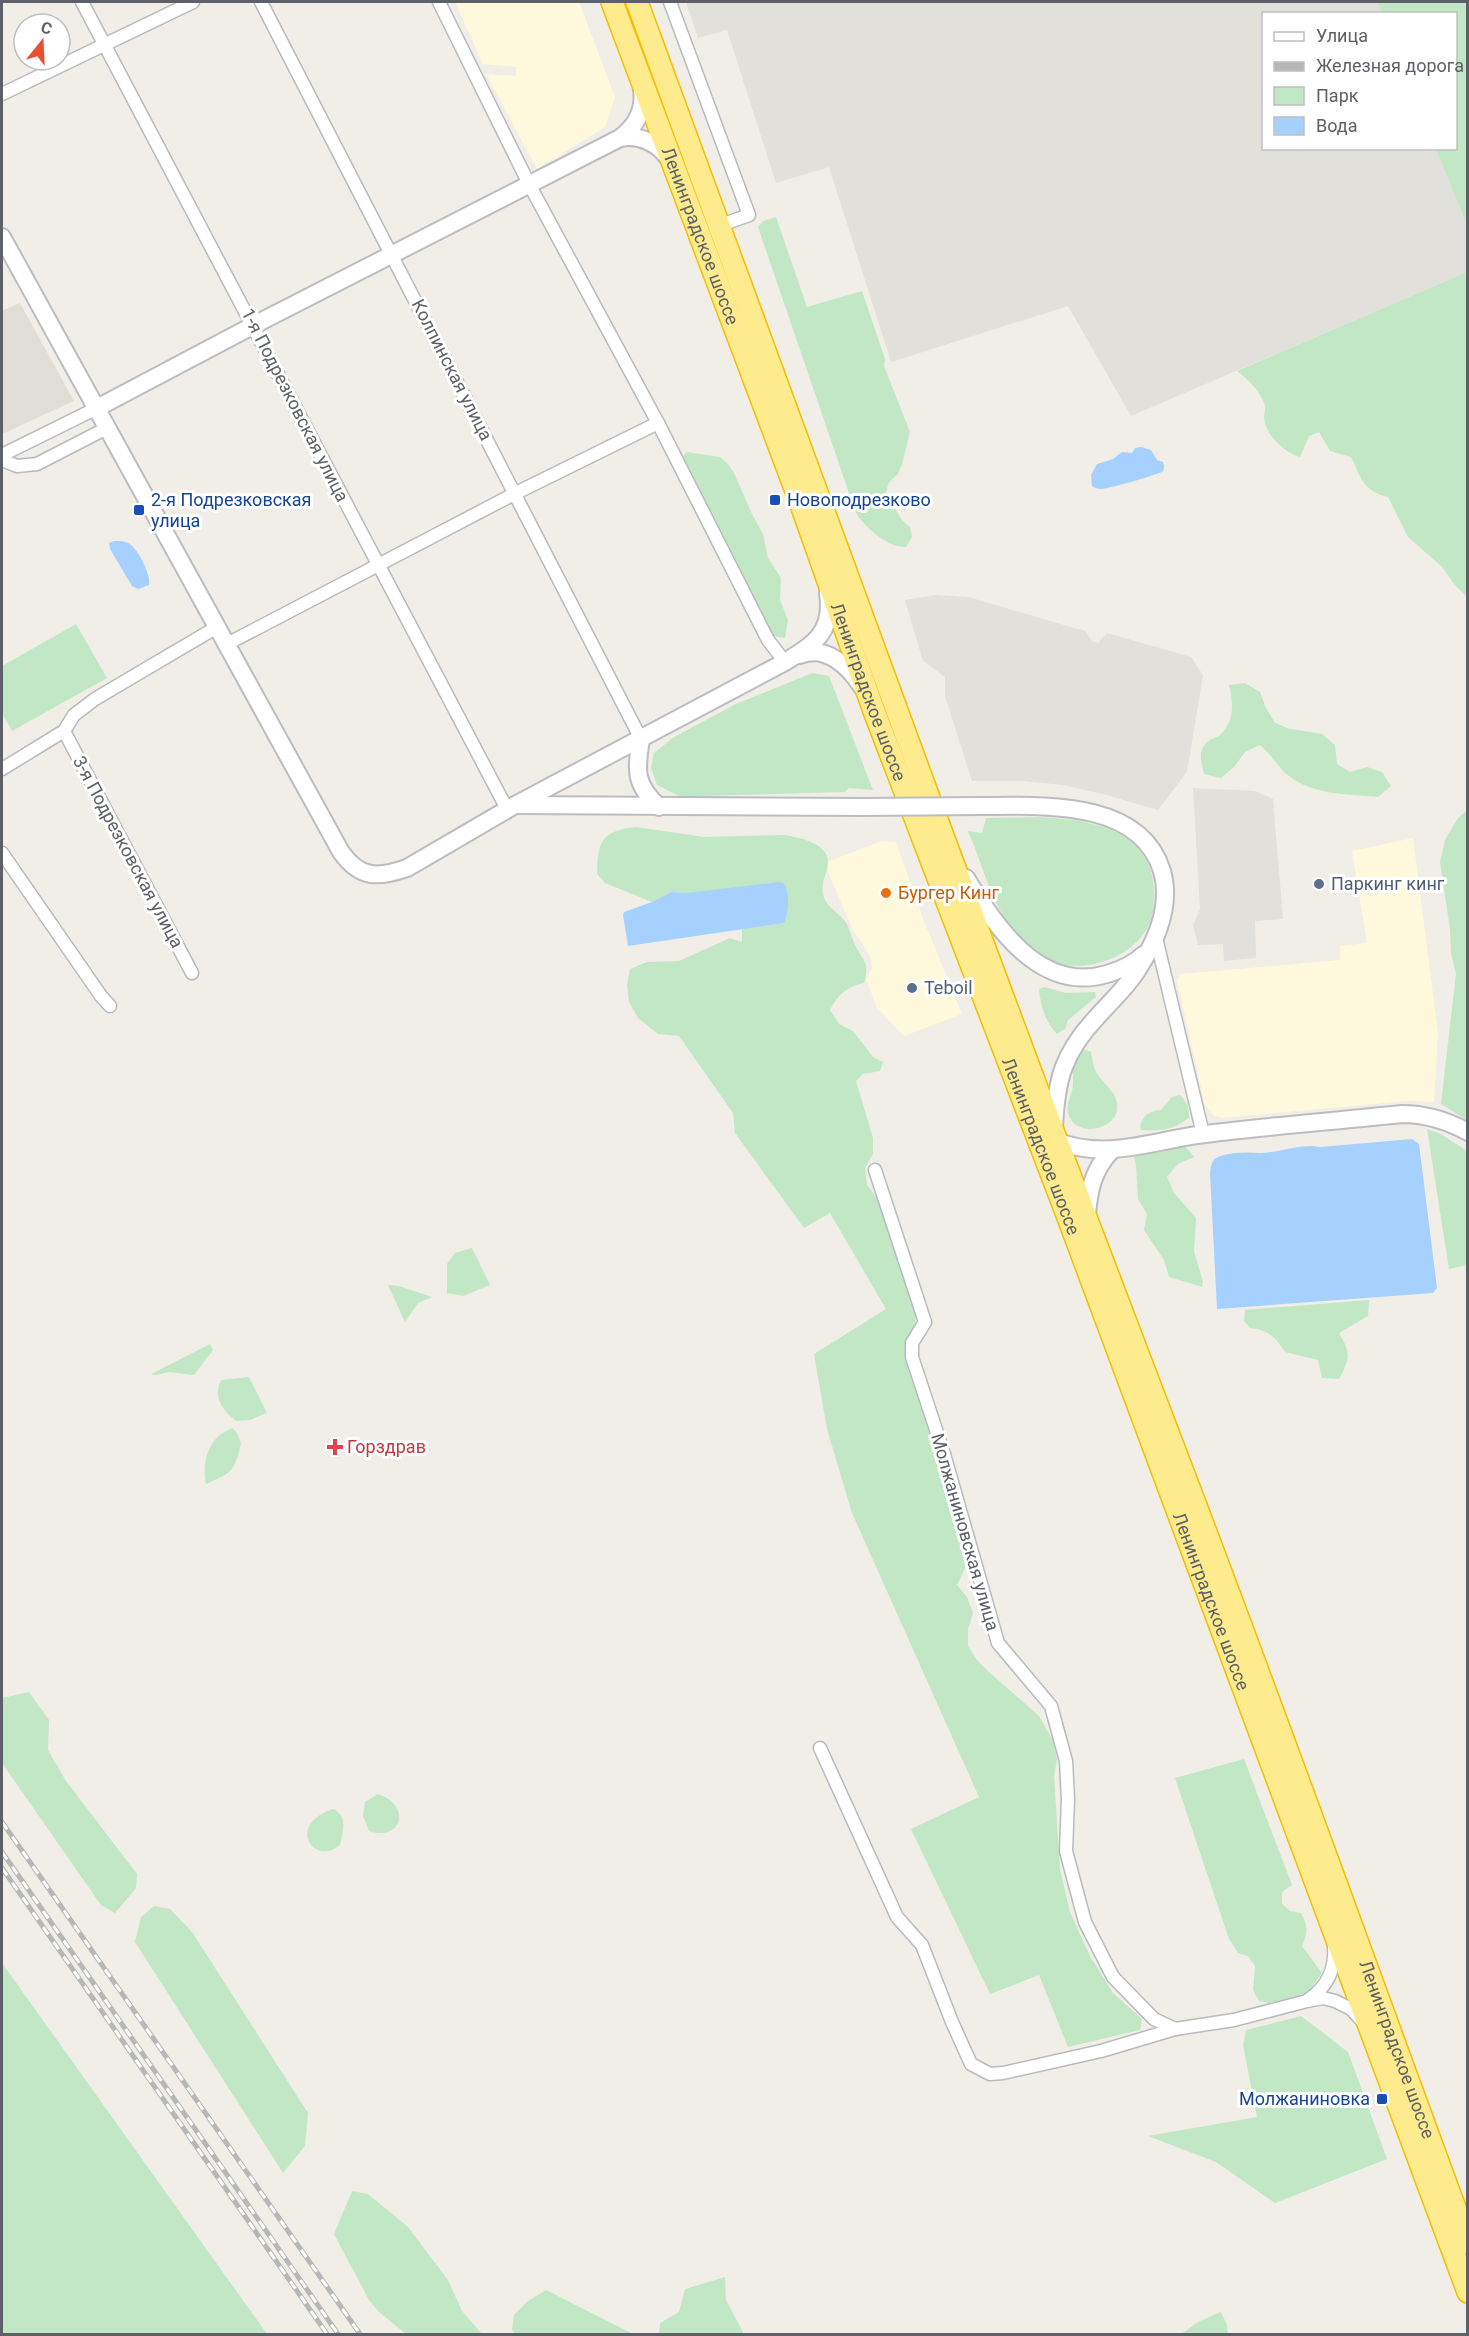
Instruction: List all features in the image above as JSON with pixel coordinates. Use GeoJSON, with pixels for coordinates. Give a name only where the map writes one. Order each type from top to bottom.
{"type":"FeatureCollection","features":[{"type":"Feature","properties":{"kind":"highway","name":"Ленинградское шоссе"},"geometry":{"type":"LineString","coordinates":[[612,2],[799,499],[874,711],[1069,1220],[1467,2292]]}},
{"type":"Feature","properties":{"kind":"highway","name":"Ленинградское шоссе"},"geometry":{"type":"LineString","coordinates":[[637,2],[721,225],[822,509],[947,848],[1184,1475],[1467,2243]]}},
{"type":"Feature","properties":{"kind":"street","name":"1-я Подрезковская улица"},"geometry":{"type":"LineString","coordinates":[[82,2],[254,325],[378,566],[511,807]]}},
{"type":"Feature","properties":{"kind":"street"},"geometry":{"type":"LineString","coordinates":[[2,94],[193,2]]}},
{"type":"Feature","properties":{"kind":"street","name":"Колпинская улица"},"geometry":{"type":"LineString","coordinates":[[261,2],[641,739]]}},
{"type":"Feature","properties":{"kind":"street"},"geometry":{"type":"LineString","coordinates":[[439,2],[529,184],[658,423],[768,640],[785,662]]}},
{"type":"Feature","properties":{"kind":"street"},"geometry":{"type":"LineString","coordinates":[[670,2],[749,215],[721,225]]}},
{"type":"Feature","properties":{"kind":"street"},"geometry":{"type":"LineString","coordinates":[[2,457],[620,138],[632,128],[641,113],[643,95],[640,77]]}},
{"type":"Feature","properties":{"kind":"street"},"geometry":{"type":"LineString","coordinates":[[620,138],[636,137],[647,141],[666,154],[674,166]]}},
{"type":"Feature","properties":{"kind":"street"},"geometry":{"type":"LineString","coordinates":[[2,237],[95,409],[349,863],[357,870],[367,874],[391,873],[407,868],[511,807],[805,653],[814,652],[835,659],[856,678],[874,711]]}},
{"type":"Feature","properties":{"kind":"street"},"geometry":{"type":"LineString","coordinates":[[227,644],[658,423]]}},
{"type":"Feature","properties":{"kind":"street"},"geometry":{"type":"LineString","coordinates":[[2,457],[17,466],[37,464],[107,428]]}},
{"type":"Feature","properties":{"kind":"street"},"geometry":{"type":"LineString","coordinates":[[785,662],[811,645],[824,630],[830,605],[825,575]]}},
{"type":"Feature","properties":{"kind":"street"},"geometry":{"type":"LineString","coordinates":[[2,770],[63,731],[74,715],[95,699],[217,627]]}},
{"type":"Feature","properties":{"kind":"street","name":"3-я Подрезковская улица"},"geometry":{"type":"LineString","coordinates":[[63,731],[192,973]]}},
{"type":"Feature","properties":{"kind":"street"},"geometry":{"type":"LineString","coordinates":[[641,739],[637,765],[638,777],[649,798],[659,807]]}},
{"type":"Feature","properties":{"kind":"street"},"geometry":{"type":"LineString","coordinates":[[511,807],[1034,806],[1083,811],[1119,821],[1136,831],[1158,859],[1164,878],[1164,910],[1153,943],[1131,980],[1087,1028],[1070,1051],[1059,1077],[1055,1094],[1055,1138],[1077,1148],[1111,1151],[1203,1134],[1420,1114],[1437,1118],[1467,1132]]}},
{"type":"Feature","properties":{"kind":"street"},"geometry":{"type":"LineString","coordinates":[[947,848],[995,925],[1025,956],[1039,964],[1068,975],[1099,976],[1122,969],[1138,960],[1153,943]]}},
{"type":"Feature","properties":{"kind":"street"},"geometry":{"type":"LineString","coordinates":[[2,853],[94,987],[110,1006]]}},
{"type":"Feature","properties":{"kind":"street"},"geometry":{"type":"LineString","coordinates":[[1153,943],[1203,1134]]}},
{"type":"Feature","properties":{"kind":"street"},"geometry":{"type":"LineString","coordinates":[[1087,1221],[1088,1194],[1092,1181],[1102,1161],[1111,1151]]}},
{"type":"Feature","properties":{"kind":"street","name":"Молжаниновская улица"},"geometry":{"type":"LineString","coordinates":[[875,1170],[925,1322],[912,1343],[912,1357],[953,1485],[998,1643],[1051,1706],[1066,1761],[1068,1798],[1066,1851],[1085,1922],[1113,1977],[1154,2019],[1175,2030]]}},
{"type":"Feature","properties":{"kind":"street"},"geometry":{"type":"LineString","coordinates":[[820,1748],[897,1917],[922,1945],[971,2064],[990,2074],[1003,2073],[1175,2030],[1234,2020],[1323,1998],[1345,2006],[1371,2032]]}},
{"type":"Feature","properties":{"kind":"street"},"geometry":{"type":"LineString","coordinates":[[1307,2001],[1318,1993],[1332,1973],[1335,1956],[1332,1926]]}},
{"type":"Feature","properties":{"kind":"shaded area"},"geometry":{"type":"Polygon","coordinates":[[[455,2],[579,2],[615,97],[605,127],[537,169],[486,74],[516,76],[516,67],[483,64],[455,2]]]}},
{"type":"Feature","properties":{"kind":"shaded area"},"geometry":{"type":"Polygon","coordinates":[[[686,2],[1377,2],[1382,12],[1262,12],[1262,150],[1436,150],[1467,225],[1467,272],[1131,416],[1068,306],[891,362],[829,167],[776,183],[727,30],[698,38],[686,2]]]}},
{"type":"Feature","properties":{"kind":"shaded area"},"geometry":{"type":"Polygon","coordinates":[[[20,303],[74,401],[2,434],[2,311],[20,303]]]}},
{"type":"Feature","properties":{"kind":"shaded area"},"geometry":{"type":"Polygon","coordinates":[[[936,595],[968,597],[1085,631],[1092,641],[1098,643],[1107,633],[1191,657],[1203,675],[1187,772],[1158,810],[1063,785],[1023,781],[972,781],[945,696],[945,677],[923,661],[905,600],[936,595]]]}},
{"type":"Feature","properties":{"kind":"shaded area"},"geometry":{"type":"Polygon","coordinates":[[[1193,788],[1255,791],[1273,799],[1283,919],[1255,921],[1256,958],[1224,961],[1223,944],[1198,945],[1193,925],[1200,909],[1193,788]]]}},
{"type":"Feature","properties":{"kind":"shaded area"},"geometry":{"type":"Polygon","coordinates":[[[1413,838],[1438,1033],[1434,1102],[1408,1101],[1222,1118],[1214,1116],[1205,1105],[1177,981],[1180,974],[1340,960],[1340,946],[1367,943],[1352,851],[1413,838]]]}},
{"type":"Feature","properties":{"kind":"shaded area"},"geometry":{"type":"Polygon","coordinates":[[[882,841],[896,842],[924,921],[962,1014],[904,1036],[877,1008],[866,979],[872,969],[870,956],[852,928],[824,863],[882,841]]]}},
{"type":"Feature","properties":{"kind":"green space"},"geometry":{"type":"Polygon","coordinates":[[[1377,2],[1467,2],[1467,225],[1436,150],[1457,150],[1457,12],[1382,12],[1377,2]]]}},
{"type":"Feature","properties":{"kind":"green space"},"geometry":{"type":"Polygon","coordinates":[[[776,217],[807,307],[862,291],[885,359],[884,366],[910,432],[898,474],[889,482],[886,492],[894,500],[896,510],[902,520],[910,527],[912,537],[906,547],[893,545],[869,529],[854,508],[758,227],[763,221],[776,217]]]}},
{"type":"Feature","properties":{"kind":"green space"},"geometry":{"type":"Polygon","coordinates":[[[1467,272],[1467,597],[1442,567],[1408,537],[1388,497],[1367,487],[1351,457],[1330,451],[1319,432],[1309,436],[1300,457],[1276,442],[1265,424],[1265,406],[1262,398],[1253,385],[1237,371],[1467,272]]]}},
{"type":"Feature","properties":{"kind":"green space"},"geometry":{"type":"Polygon","coordinates":[[[687,452],[720,457],[734,473],[763,534],[768,558],[781,578],[780,600],[788,620],[785,638],[774,636],[683,456],[687,452]]]}},
{"type":"Feature","properties":{"kind":"green space"},"geometry":{"type":"Polygon","coordinates":[[[76,624],[107,678],[12,731],[2,713],[2,666],[76,624]]]}},
{"type":"Feature","properties":{"kind":"green space"},"geometry":{"type":"Polygon","coordinates":[[[812,673],[829,676],[873,790],[849,788],[845,792],[702,796],[685,799],[657,785],[651,768],[654,753],[674,737],[736,704],[812,673]]]}},
{"type":"Feature","properties":{"kind":"green space"},"geometry":{"type":"Polygon","coordinates":[[[1245,683],[1260,692],[1275,723],[1290,729],[1322,734],[1335,745],[1337,764],[1350,772],[1367,767],[1382,772],[1391,786],[1378,797],[1341,794],[1306,786],[1285,773],[1260,745],[1245,752],[1234,767],[1221,778],[1204,774],[1201,756],[1203,747],[1222,733],[1231,716],[1229,685],[1245,683]]]}},
{"type":"Feature","properties":{"kind":"green space"},"geometry":{"type":"Polygon","coordinates":[[[1467,810],[1467,1120],[1441,1104],[1456,974],[1451,953],[1450,929],[1440,862],[1445,840],[1458,818],[1467,810]]]}},
{"type":"Feature","properties":{"kind":"green space"},"geometry":{"type":"Polygon","coordinates":[[[1041,817],[1075,820],[1119,833],[1138,847],[1145,857],[1154,886],[1152,917],[1134,945],[1109,960],[1081,966],[1053,962],[1040,954],[1010,926],[995,901],[968,831],[982,833],[986,818],[1041,817]]]}},
{"type":"Feature","properties":{"kind":"green space"},"geometry":{"type":"Polygon","coordinates":[[[636,827],[704,837],[784,835],[810,841],[827,855],[828,866],[822,888],[824,898],[847,924],[866,969],[864,983],[843,992],[830,1010],[839,1024],[853,1031],[873,1057],[883,1062],[880,1071],[863,1074],[856,1081],[873,1138],[873,1154],[865,1168],[867,1185],[883,1206],[916,1314],[915,1327],[907,1341],[907,1357],[951,1495],[966,1566],[957,1585],[967,1597],[973,1613],[968,1629],[968,1646],[989,1672],[1039,1716],[1055,1744],[1057,1760],[1054,1776],[1060,1869],[1070,1912],[1090,1956],[1113,1993],[1142,2019],[1140,2030],[1068,2047],[1039,1975],[990,1994],[911,1829],[979,1797],[852,1513],[827,1429],[814,1354],[886,1309],[830,1213],[804,1228],[735,1133],[733,1113],[679,1036],[658,1034],[638,1018],[629,1002],[627,985],[630,969],[647,962],[679,961],[730,938],[742,942],[742,929],[784,923],[687,893],[671,892],[652,902],[605,883],[597,874],[599,853],[604,840],[615,831],[636,827]]]}},
{"type":"Feature","properties":{"kind":"green space"},"geometry":{"type":"Polygon","coordinates":[[[1044,987],[1066,993],[1095,992],[1096,997],[1068,1020],[1065,1029],[1057,1034],[1042,1007],[1039,989],[1044,987]]]}},
{"type":"Feature","properties":{"kind":"green space"},"geometry":{"type":"Polygon","coordinates":[[[1083,1049],[1091,1052],[1095,1070],[1113,1093],[1117,1104],[1114,1117],[1101,1127],[1093,1129],[1078,1126],[1068,1113],[1073,1085],[1072,1062],[1083,1049]]]}},
{"type":"Feature","properties":{"kind":"green space"},"geometry":{"type":"Polygon","coordinates":[[[1180,1095],[1187,1105],[1189,1117],[1179,1125],[1167,1129],[1141,1130],[1141,1123],[1147,1114],[1161,1110],[1172,1097],[1180,1095]]]}},
{"type":"Feature","properties":{"kind":"green space"},"geometry":{"type":"Polygon","coordinates":[[[1427,1129],[1441,1134],[1467,1151],[1467,1265],[1449,1269],[1427,1129]]]}},
{"type":"Feature","properties":{"kind":"green space"},"geometry":{"type":"Polygon","coordinates":[[[1183,1144],[1194,1157],[1178,1164],[1167,1177],[1174,1193],[1196,1218],[1194,1251],[1203,1282],[1202,1287],[1169,1277],[1164,1260],[1144,1230],[1147,1214],[1138,1199],[1134,1157],[1149,1148],[1183,1144]]]}},
{"type":"Feature","properties":{"kind":"green space"},"geometry":{"type":"Polygon","coordinates":[[[472,1248],[490,1285],[463,1296],[447,1293],[447,1264],[455,1253],[472,1248]]]}},
{"type":"Feature","properties":{"kind":"green space"},"geometry":{"type":"Polygon","coordinates":[[[388,1285],[399,1286],[432,1297],[418,1303],[405,1322],[388,1285]]]}},
{"type":"Feature","properties":{"kind":"green space"},"geometry":{"type":"Polygon","coordinates":[[[1369,1300],[1368,1316],[1339,1333],[1348,1356],[1339,1379],[1322,1378],[1318,1360],[1285,1352],[1271,1335],[1262,1330],[1250,1328],[1244,1321],[1245,1310],[1369,1300]]]}},
{"type":"Feature","properties":{"kind":"green space"},"geometry":{"type":"Polygon","coordinates":[[[210,1344],[213,1350],[194,1375],[169,1372],[151,1374],[210,1344]]]}},
{"type":"Feature","properties":{"kind":"green space"},"geometry":{"type":"Polygon","coordinates":[[[249,1377],[267,1413],[250,1420],[236,1421],[220,1403],[219,1386],[221,1380],[249,1377]]]}},
{"type":"Feature","properties":{"kind":"green space"},"geometry":{"type":"Polygon","coordinates":[[[232,1428],[241,1443],[234,1466],[227,1474],[206,1484],[205,1467],[208,1451],[217,1438],[232,1428]]]}},
{"type":"Feature","properties":{"kind":"green space"},"geometry":{"type":"Polygon","coordinates":[[[29,1692],[49,1720],[48,1750],[66,1781],[137,1874],[136,1888],[115,1913],[101,1905],[2,1763],[2,1698],[29,1692]]]}},
{"type":"Feature","properties":{"kind":"green space"},"geometry":{"type":"Polygon","coordinates":[[[1244,1759],[1292,1885],[1282,1892],[1282,1904],[1290,1911],[1301,1913],[1306,1930],[1302,1946],[1322,1973],[1308,1992],[1275,2004],[1259,2001],[1253,1990],[1255,1966],[1248,1956],[1238,1953],[1229,1939],[1175,1778],[1244,1759]]]}},
{"type":"Feature","properties":{"kind":"green space"},"geometry":{"type":"Polygon","coordinates":[[[378,1794],[389,1799],[396,1806],[399,1814],[399,1821],[389,1832],[369,1831],[363,1816],[365,1802],[378,1794]]]}},
{"type":"Feature","properties":{"kind":"green space"},"geometry":{"type":"Polygon","coordinates":[[[333,1809],[341,1815],[343,1820],[340,1845],[331,1850],[322,1851],[309,1841],[310,1824],[318,1816],[333,1809]]]}},
{"type":"Feature","properties":{"kind":"green space"},"geometry":{"type":"Polygon","coordinates":[[[154,1906],[170,1909],[192,1932],[308,2113],[305,2146],[283,2173],[135,1942],[141,1917],[154,1906]]]}},
{"type":"Feature","properties":{"kind":"green space"},"geometry":{"type":"Polygon","coordinates":[[[2,1963],[267,2334],[2,2334],[2,1963]]]}},
{"type":"Feature","properties":{"kind":"green space"},"geometry":{"type":"Polygon","coordinates":[[[1301,2016],[1348,2052],[1387,2159],[1275,2203],[1216,2162],[1148,2136],[1257,2117],[1243,2045],[1246,2030],[1301,2016]]]}},
{"type":"Feature","properties":{"kind":"green space"},"geometry":{"type":"Polygon","coordinates":[[[352,2191],[368,2194],[408,2227],[448,2280],[462,2311],[482,2334],[406,2334],[379,2312],[369,2300],[334,2234],[352,2191]]]}},
{"type":"Feature","properties":{"kind":"green space"},"geometry":{"type":"Polygon","coordinates":[[[725,2277],[726,2300],[744,2334],[659,2334],[660,2323],[679,2312],[685,2289],[725,2277]]]}},
{"type":"Feature","properties":{"kind":"green space"},"geometry":{"type":"Polygon","coordinates":[[[546,2290],[633,2334],[515,2334],[512,2330],[514,2315],[528,2301],[546,2290]]]}},
{"type":"Feature","properties":{"kind":"green space"},"geometry":{"type":"Polygon","coordinates":[[[1221,2312],[1228,2334],[1181,2334],[1200,2321],[1221,2312]]]}},
{"type":"Feature","properties":{"kind":"water"},"geometry":{"type":"Polygon","coordinates":[[[1135,448],[1151,450],[1157,460],[1163,462],[1163,471],[1106,488],[1098,489],[1092,486],[1091,475],[1097,464],[1113,459],[1122,452],[1132,453],[1135,448]]]}},
{"type":"Feature","properties":{"kind":"water"},"geometry":{"type":"Polygon","coordinates":[[[126,542],[136,550],[146,569],[149,585],[138,589],[132,586],[110,549],[109,543],[126,542]]]}},
{"type":"Feature","properties":{"kind":"water"},"geometry":{"type":"Polygon","coordinates":[[[784,883],[788,897],[784,923],[628,946],[624,912],[671,892],[687,893],[784,883]]]}},
{"type":"Feature","properties":{"kind":"water"},"geometry":{"type":"Polygon","coordinates":[[[1412,1139],[1419,1144],[1437,1288],[1433,1293],[1217,1309],[1210,1173],[1214,1160],[1234,1153],[1268,1153],[1305,1146],[1320,1147],[1412,1139]]]}},
{"type":"Feature","properties":{"kind":"railway"},"geometry":{"type":"LineString","coordinates":[[2,1822],[360,2334]]}},
{"type":"Feature","properties":{"kind":"railway"},"geometry":{"type":"LineString","coordinates":[[2,1852],[338,2334]]}},
{"type":"Feature","properties":{"kind":"railway"},"geometry":{"type":"LineString","coordinates":[[2,1868],[327,2334]]}},
{"type":"Feature","properties":{"kind":"place","name":"Новоподрезково"},"geometry":{"type":"Point","coordinates":[775,500]}},
{"type":"Feature","properties":{"kind":"place","name":"2-я Подрезковская улица"},"geometry":{"type":"Point","coordinates":[139,510]}},
{"type":"Feature","properties":{"kind":"place","name":"Паркинг кинг"},"geometry":{"type":"Point","coordinates":[1319,884]}},
{"type":"Feature","properties":{"kind":"place","name":"Бургер Кинг"},"geometry":{"type":"Point","coordinates":[886,893]}},
{"type":"Feature","properties":{"kind":"place","name":"Teboil"},"geometry":{"type":"Point","coordinates":[912,988]}},
{"type":"Feature","properties":{"kind":"place","name":"Горздрав"},"geometry":{"type":"Point","coordinates":[335,1447]}},
{"type":"Feature","properties":{"kind":"place","name":"Молжаниновка"},"geometry":{"type":"Point","coordinates":[1382,2099]}}]}
